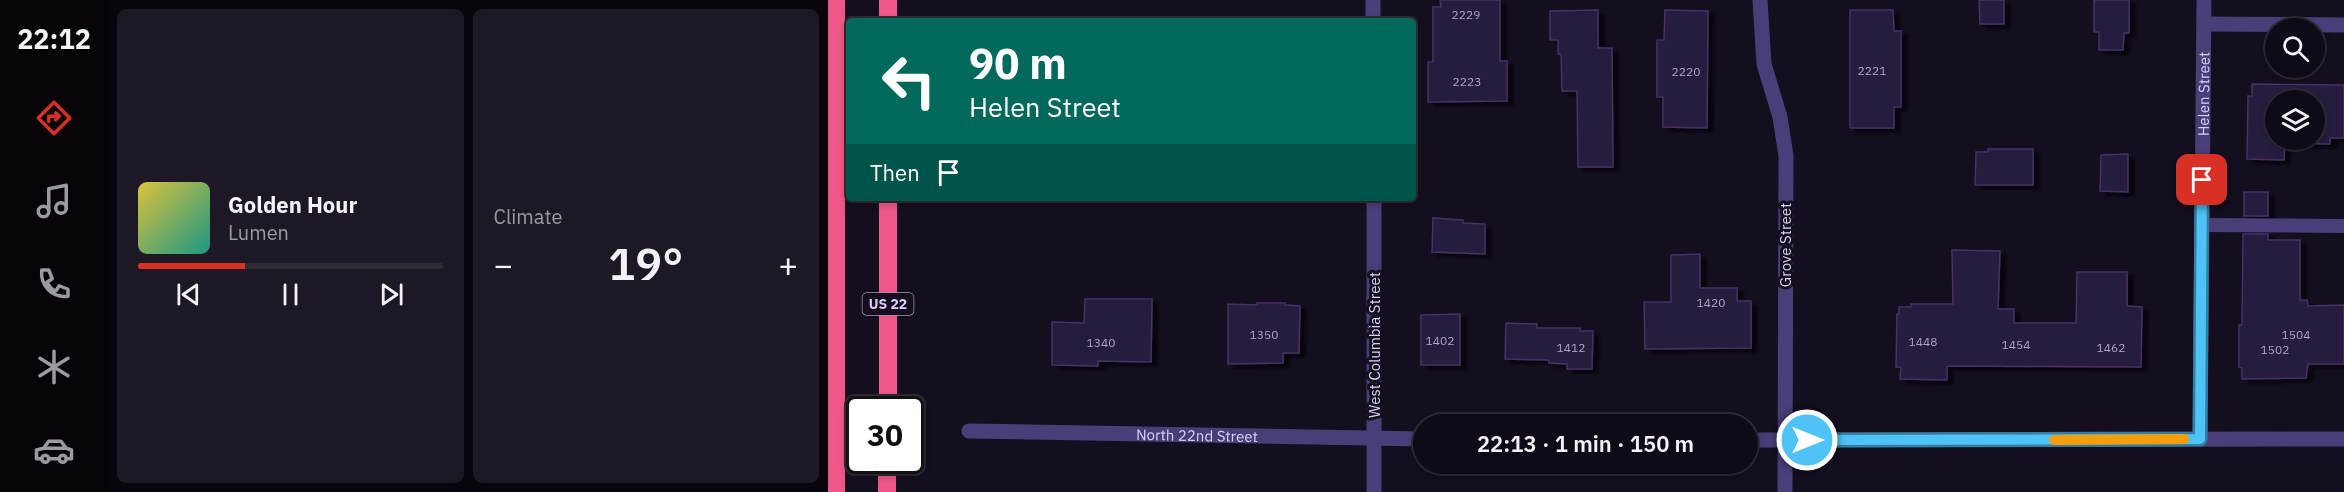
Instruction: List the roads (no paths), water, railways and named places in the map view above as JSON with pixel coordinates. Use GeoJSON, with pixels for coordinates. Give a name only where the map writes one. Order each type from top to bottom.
{"type":"FeatureCollection","features":[{"type":"Feature","properties":{"kind":"highway"},"geometry":{"type":"LineString","coordinates":[[836,0],[836,492]]}},
{"type":"Feature","properties":{"kind":"highway"},"geometry":{"type":"LineString","coordinates":[[888,0],[888,18]]}},
{"type":"Feature","properties":{"kind":"highway","name":"US 22"},"geometry":{"type":"LineString","coordinates":[[888,201],[888,396]]}},
{"type":"Feature","properties":{"kind":"highway"},"geometry":{"type":"LineString","coordinates":[[887,492],[888,474]]}},
{"type":"Feature","properties":{"kind":"street"},"geometry":{"type":"LineString","coordinates":[[1373,0],[1373,18]]}},
{"type":"Feature","properties":{"kind":"street","name":"Grove Street"},"geometry":{"type":"LineString","coordinates":[[1761,0],[1764,64],[1780,117],[1786,156],[1785,492]]}},
{"type":"Feature","properties":{"kind":"street","name":"Helen Street"},"geometry":{"type":"LineString","coordinates":[[2200,439],[2204,0]]}},
{"type":"Feature","properties":{"kind":"street"},"geometry":{"type":"LineString","coordinates":[[2204,24],[2344,25]]}},
{"type":"Feature","properties":{"kind":"street","name":"West Columbia Street"},"geometry":{"type":"LineString","coordinates":[[1374,201],[1374,492]]}},
{"type":"Feature","properties":{"kind":"street","name":"North 22nd Street"},"geometry":{"type":"LineString","coordinates":[[969,431],[1413,439]]}},
{"type":"Feature","properties":{"kind":"street"},"geometry":{"type":"LineString","coordinates":[[1758,440],[2344,439]]}},
{"type":"Feature","properties":{"kind":"lane"},"geometry":{"type":"LineString","coordinates":[[2202,225],[2344,226]]}}]}
